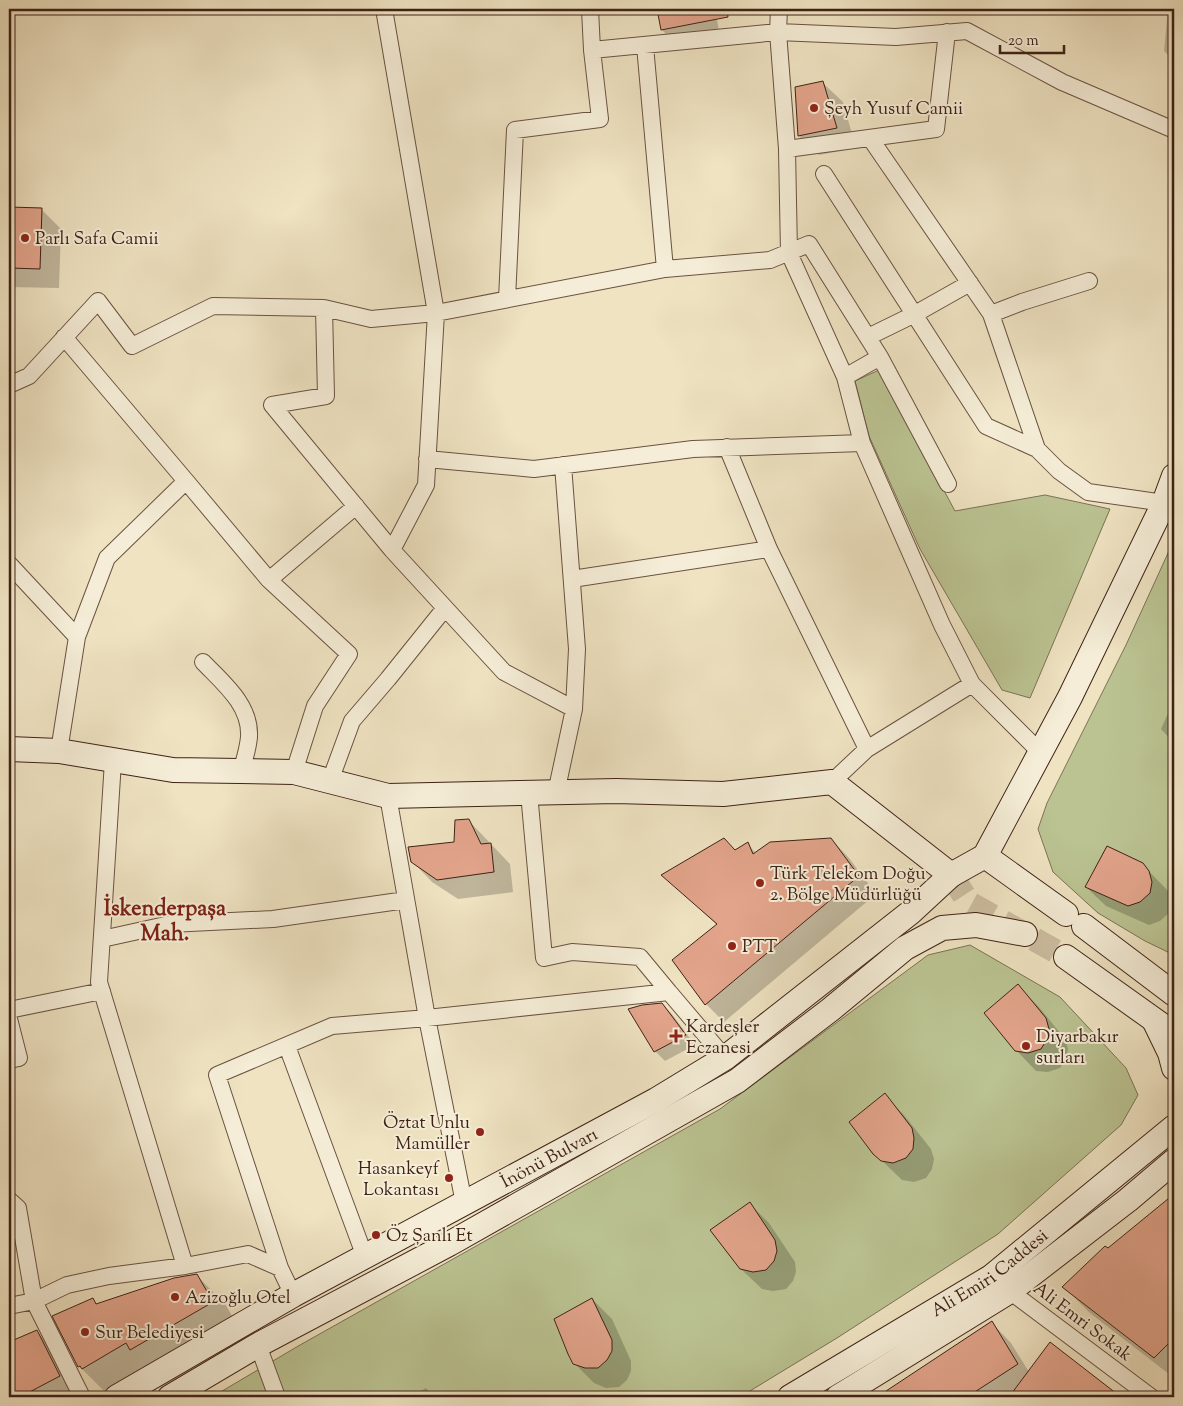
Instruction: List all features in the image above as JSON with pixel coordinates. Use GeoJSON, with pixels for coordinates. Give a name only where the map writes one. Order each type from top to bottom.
{"type":"FeatureCollection","features":[{"type":"Feature","properties":{"kind":"main road"},"geometry":{"type":"LineString","coordinates":[[1174,476],[1164,503],[1042,753],[985,856],[1174,994]]}},
{"type":"Feature","properties":{"kind":"main road"},"geometry":{"type":"LineString","coordinates":[[9,749],[59,751],[173,770],[294,772],[388,796],[616,791],[723,794],[832,782],[951,875]]}},
{"type":"Feature","properties":{"kind":"main road","name":"İnönü Bulvarı"},"geometry":{"type":"LineString","coordinates":[[117,1397],[293,1295],[656,1100],[725,1058],[911,912],[951,875],[985,856]]}},
{"type":"Feature","properties":{"kind":"main road"},"geometry":{"type":"LineString","coordinates":[[170,1397],[258,1345],[449,1244],[737,1081],[830,1010],[905,948],[942,928],[976,925],[1025,934]]}},
{"type":"Feature","properties":{"kind":"main road"},"geometry":{"type":"LineString","coordinates":[[1066,957],[1174,1034]]}},
{"type":"Feature","properties":{"kind":"main road"},"geometry":{"type":"LineString","coordinates":[[1153,1018],[1170,1053],[1174,1068]]}},
{"type":"Feature","properties":{"kind":"main road","name":"Ali Emiri Caddesi"},"geometry":{"type":"LineString","coordinates":[[790,1397],[992,1277],[1174,1127]]}},
{"type":"Feature","properties":{"kind":"main road"},"geometry":{"type":"LineString","coordinates":[[838,1397],[1010,1291],[1128,1200],[1174,1161]]}},
{"type":"Feature","properties":{"kind":"street"},"geometry":{"type":"LineString","coordinates":[[384,9],[436,312],[426,485],[392,550]]}},
{"type":"Feature","properties":{"kind":"street"},"geometry":{"type":"LineString","coordinates":[[507,299],[515,130],[600,119],[592,50],[590,9]]}},
{"type":"Feature","properties":{"kind":"street"},"geometry":{"type":"LineString","coordinates":[[779,9],[778,32],[787,149],[789,253],[845,377],[862,443],[942,625],[972,684],[1042,753]]}},
{"type":"Feature","properties":{"kind":"street"},"geometry":{"type":"LineString","coordinates":[[592,50],[778,32],[896,37],[967,31],[1062,82],[1174,130]]}},
{"type":"Feature","properties":{"kind":"street"},"geometry":{"type":"LineString","coordinates":[[787,149],[936,129],[947,32]]}},
{"type":"Feature","properties":{"kind":"street"},"geometry":{"type":"LineString","coordinates":[[645,46],[665,269]]}},
{"type":"Feature","properties":{"kind":"street"},"geometry":{"type":"LineString","coordinates":[[870,138],[991,314],[1037,449]]}},
{"type":"Feature","properties":{"kind":"street"},"geometry":{"type":"LineString","coordinates":[[824,174],[986,426],[1037,449],[1059,471],[1088,492],[1164,503]]}},
{"type":"Feature","properties":{"kind":"street"},"geometry":{"type":"LineString","coordinates":[[9,385],[29,376],[98,301],[132,346],[213,306],[324,308],[371,318],[436,312],[665,269],[770,260],[810,244],[880,357],[948,484]]}},
{"type":"Feature","properties":{"kind":"street"},"geometry":{"type":"LineString","coordinates":[[991,314],[1089,281]]}},
{"type":"Feature","properties":{"kind":"street"},"geometry":{"type":"LineString","coordinates":[[868,337],[915,314],[970,283]]}},
{"type":"Feature","properties":{"kind":"street"},"geometry":{"type":"LineString","coordinates":[[324,308],[326,396],[272,405],[392,550],[504,672],[574,710]]}},
{"type":"Feature","properties":{"kind":"street"},"geometry":{"type":"LineString","coordinates":[[64,337],[269,580],[349,654],[315,706],[294,772]]}},
{"type":"Feature","properties":{"kind":"street"},"geometry":{"type":"LineString","coordinates":[[845,377],[880,357]]}},
{"type":"Feature","properties":{"kind":"street"},"geometry":{"type":"LineString","coordinates":[[427,459],[534,469],[693,449],[862,443]]}},
{"type":"Feature","properties":{"kind":"street"},"geometry":{"type":"LineString","coordinates":[[727,447],[769,549],[867,749]]}},
{"type":"Feature","properties":{"kind":"street"},"geometry":{"type":"LineString","coordinates":[[556,793],[574,710],[577,649],[563,465]]}},
{"type":"Feature","properties":{"kind":"street"},"geometry":{"type":"LineString","coordinates":[[59,751],[77,637],[107,558],[186,481]]}},
{"type":"Feature","properties":{"kind":"street"},"geometry":{"type":"LineString","coordinates":[[269,580],[356,506]]}},
{"type":"Feature","properties":{"kind":"street"},"geometry":{"type":"LineString","coordinates":[[572,580],[769,549]]}},
{"type":"Feature","properties":{"kind":"street"},"geometry":{"type":"LineString","coordinates":[[9,564],[77,637]]}},
{"type":"Feature","properties":{"kind":"street"},"geometry":{"type":"LineString","coordinates":[[330,782],[352,721],[444,608]]}},
{"type":"Feature","properties":{"kind":"street"},"geometry":{"type":"LineString","coordinates":[[203,662],[229,689],[242,706],[248,720],[248,738],[241,772]]}},
{"type":"Feature","properties":{"kind":"street"},"geometry":{"type":"LineString","coordinates":[[832,782],[867,749],[972,684]]}},
{"type":"Feature","properties":{"kind":"street"},"geometry":{"type":"LineString","coordinates":[[113,760],[99,982],[185,1266]]}},
{"type":"Feature","properties":{"kind":"street"},"geometry":{"type":"LineString","coordinates":[[528,793],[544,958],[572,952],[640,957],[725,1058]]}},
{"type":"Feature","properties":{"kind":"street"},"geometry":{"type":"LineString","coordinates":[[388,796],[464,1203]]}},
{"type":"Feature","properties":{"kind":"street"},"geometry":{"type":"LineString","coordinates":[[102,939],[170,924],[273,919],[406,900]]}},
{"type":"Feature","properties":{"kind":"street"},"geometry":{"type":"LineString","coordinates":[[9,1010],[102,991]]}},
{"type":"Feature","properties":{"kind":"street"},"geometry":{"type":"LineString","coordinates":[[293,1295],[280,1268],[217,1075],[332,1026],[428,1018],[669,992]]}},
{"type":"Feature","properties":{"kind":"street"},"geometry":{"type":"LineString","coordinates":[[9,1019],[19,1058],[9,1060]]}},
{"type":"Feature","properties":{"kind":"street"},"geometry":{"type":"LineString","coordinates":[[287,1046],[365,1257]]}},
{"type":"Feature","properties":{"kind":"street"},"geometry":{"type":"LineString","coordinates":[[9,1200],[18,1208],[34,1301],[82,1397]]}},
{"type":"Feature","properties":{"kind":"street"},"geometry":{"type":"LineString","coordinates":[[9,1306],[34,1301],[68,1285],[109,1276],[185,1266],[248,1254],[280,1268]]}},
{"type":"Feature","properties":{"kind":"street","name":"Ali Emri Sokak"},"geometry":{"type":"LineString","coordinates":[[992,1277],[1151,1397]]}},
{"type":"Feature","properties":{"kind":"street"},"geometry":{"type":"LineString","coordinates":[[258,1345],[277,1397]]}},
{"type":"Feature","properties":{"kind":"green space"},"geometry":{"type":"Polygon","coordinates":[[[879,370],[955,511],[1045,495],[1110,509],[1030,698],[1002,690],[920,549],[869,436],[855,381],[879,370]]]}},
{"type":"Feature","properties":{"kind":"green space"},"geometry":{"type":"Polygon","coordinates":[[[1174,540],[1174,955],[1145,941],[1098,913],[1053,872],[1038,829],[1047,803],[1126,645],[1174,540]]]}},
{"type":"Feature","properties":{"kind":"green space"},"geometry":{"type":"Polygon","coordinates":[[[970,945],[1060,997],[1126,1068],[1138,1095],[1121,1125],[998,1234],[837,1338],[740,1397],[212,1397],[300,1345],[720,1109],[928,955],[970,945]]]}},
{"type":"Feature","properties":{"kind":"building"},"geometry":{"type":"Polygon","coordinates":[[[657,9],[727,9],[728,17],[661,30],[657,9]]]}},
{"type":"Feature","properties":{"kind":"building","name":"Şeyh Yusuf Camii"},"geometry":{"type":"Polygon","coordinates":[[[823,81],[837,128],[798,136],[795,87],[823,81]]]}},
{"type":"Feature","properties":{"kind":"building","name":"Parlı Safa Camii"},"geometry":{"type":"Polygon","coordinates":[[[9,207],[42,208],[40,269],[9,268],[9,207]]]}},
{"type":"Feature","properties":{"kind":"building"},"geometry":{"type":"Polygon","coordinates":[[[469,819],[481,844],[491,843],[494,872],[437,880],[411,862],[408,847],[454,842],[455,820],[469,819]]]}},
{"type":"Feature","properties":{"kind":"building","name":"Türk Telekom Doğu 2. Bölge Müdürlüğü"},"geometry":{"type":"Polygon","coordinates":[[[724,838],[735,850],[748,842],[753,854],[770,842],[831,838],[859,876],[705,1005],[672,960],[717,924],[661,875],[724,838]]]}},
{"type":"Feature","properties":{"kind":"building"},"geometry":{"type":"Polygon","coordinates":[[[1107,846],[1143,863],[1149,871],[1152,882],[1150,893],[1140,902],[1128,906],[1085,887],[1107,846]]]}},
{"type":"Feature","properties":{"kind":"building"},"geometry":{"type":"Polygon","coordinates":[[[1018,984],[1046,1018],[1049,1029],[1047,1039],[1041,1049],[1028,1053],[1015,1051],[984,1013],[1018,984]]]}},
{"type":"Feature","properties":{"kind":"building"},"geometry":{"type":"Polygon","coordinates":[[[662,1003],[686,1035],[654,1052],[628,1009],[642,1005],[662,1003]]]}},
{"type":"Feature","properties":{"kind":"building"},"geometry":{"type":"Polygon","coordinates":[[[885,1093],[912,1128],[914,1138],[913,1149],[906,1158],[893,1163],[881,1161],[873,1154],[849,1122],[885,1093]]]}},
{"type":"Feature","properties":{"kind":"building"},"geometry":{"type":"Polygon","coordinates":[[[1174,1194],[1174,1338],[1154,1358],[1062,1287],[1105,1246],[1108,1248],[1174,1194]]]}},
{"type":"Feature","properties":{"kind":"building"},"geometry":{"type":"Polygon","coordinates":[[[750,1202],[775,1240],[777,1251],[774,1261],[766,1270],[753,1272],[740,1269],[710,1230],[750,1202]]]}},
{"type":"Feature","properties":{"kind":"building"},"geometry":{"type":"Polygon","coordinates":[[[197,1274],[213,1302],[130,1350],[126,1343],[82,1369],[80,1366],[78,1367],[52,1316],[93,1298],[96,1304],[174,1278],[197,1274]]]}},
{"type":"Feature","properties":{"kind":"building"},"geometry":{"type":"Polygon","coordinates":[[[592,1298],[612,1340],[612,1351],[607,1360],[598,1368],[585,1368],[573,1364],[554,1319],[592,1298]]]}},
{"type":"Feature","properties":{"kind":"building"},"geometry":{"type":"Polygon","coordinates":[[[992,1321],[1018,1364],[967,1397],[877,1397],[992,1321]]]}},
{"type":"Feature","properties":{"kind":"building"},"geometry":{"type":"Polygon","coordinates":[[[37,1330],[60,1376],[20,1397],[9,1397],[9,1342],[37,1330]]]}},
{"type":"Feature","properties":{"kind":"building"},"geometry":{"type":"Polygon","coordinates":[[[1050,1342],[1121,1397],[1009,1397],[1050,1342]]]}},
{"type":"Feature","properties":{"kind":"tunnel"},"geometry":{"type":"LineString","coordinates":[[951,875],[969,903],[1066,957]]}},
{"type":"Feature","properties":{"kind":"place","name":"Şeyh Yusuf Camii"},"geometry":{"type":"Point","coordinates":[814,108]}},
{"type":"Feature","properties":{"kind":"place","name":"Parlı Safa Camii"},"geometry":{"type":"Point","coordinates":[25,238]}},
{"type":"Feature","properties":{"kind":"place","name":"Türk Telekom Doğu 2. Bölge Müdürlüğü"},"geometry":{"type":"Point","coordinates":[760,883]}},
{"type":"Feature","properties":{"kind":"place","name":"PTT"},"geometry":{"type":"Point","coordinates":[732,946]}},
{"type":"Feature","properties":{"kind":"place","name":"Kardeşler Eczanesi"},"geometry":{"type":"Point","coordinates":[676,1036]}},
{"type":"Feature","properties":{"kind":"place","name":"Diyarbakır surları"},"geometry":{"type":"Point","coordinates":[1026,1046]}},
{"type":"Feature","properties":{"kind":"place","name":"Öztat Unlu Mamüller"},"geometry":{"type":"Point","coordinates":[480,1132]}},
{"type":"Feature","properties":{"kind":"place","name":"Hasankeyf Lokantası"},"geometry":{"type":"Point","coordinates":[449,1178]}},
{"type":"Feature","properties":{"kind":"place","name":"Öz Şanlı Et"},"geometry":{"type":"Point","coordinates":[376,1235]}},
{"type":"Feature","properties":{"kind":"place","name":"Azizoğlu Otel"},"geometry":{"type":"Point","coordinates":[175,1297]}},
{"type":"Feature","properties":{"kind":"place","name":"Sur Belediyesi"},"geometry":{"type":"Point","coordinates":[85,1332]}},
{"type":"Feature","properties":{"kind":"district","name":"İskenderpaşa Mah."},"geometry":{"type":"Point","coordinates":[165,920]}}]}
